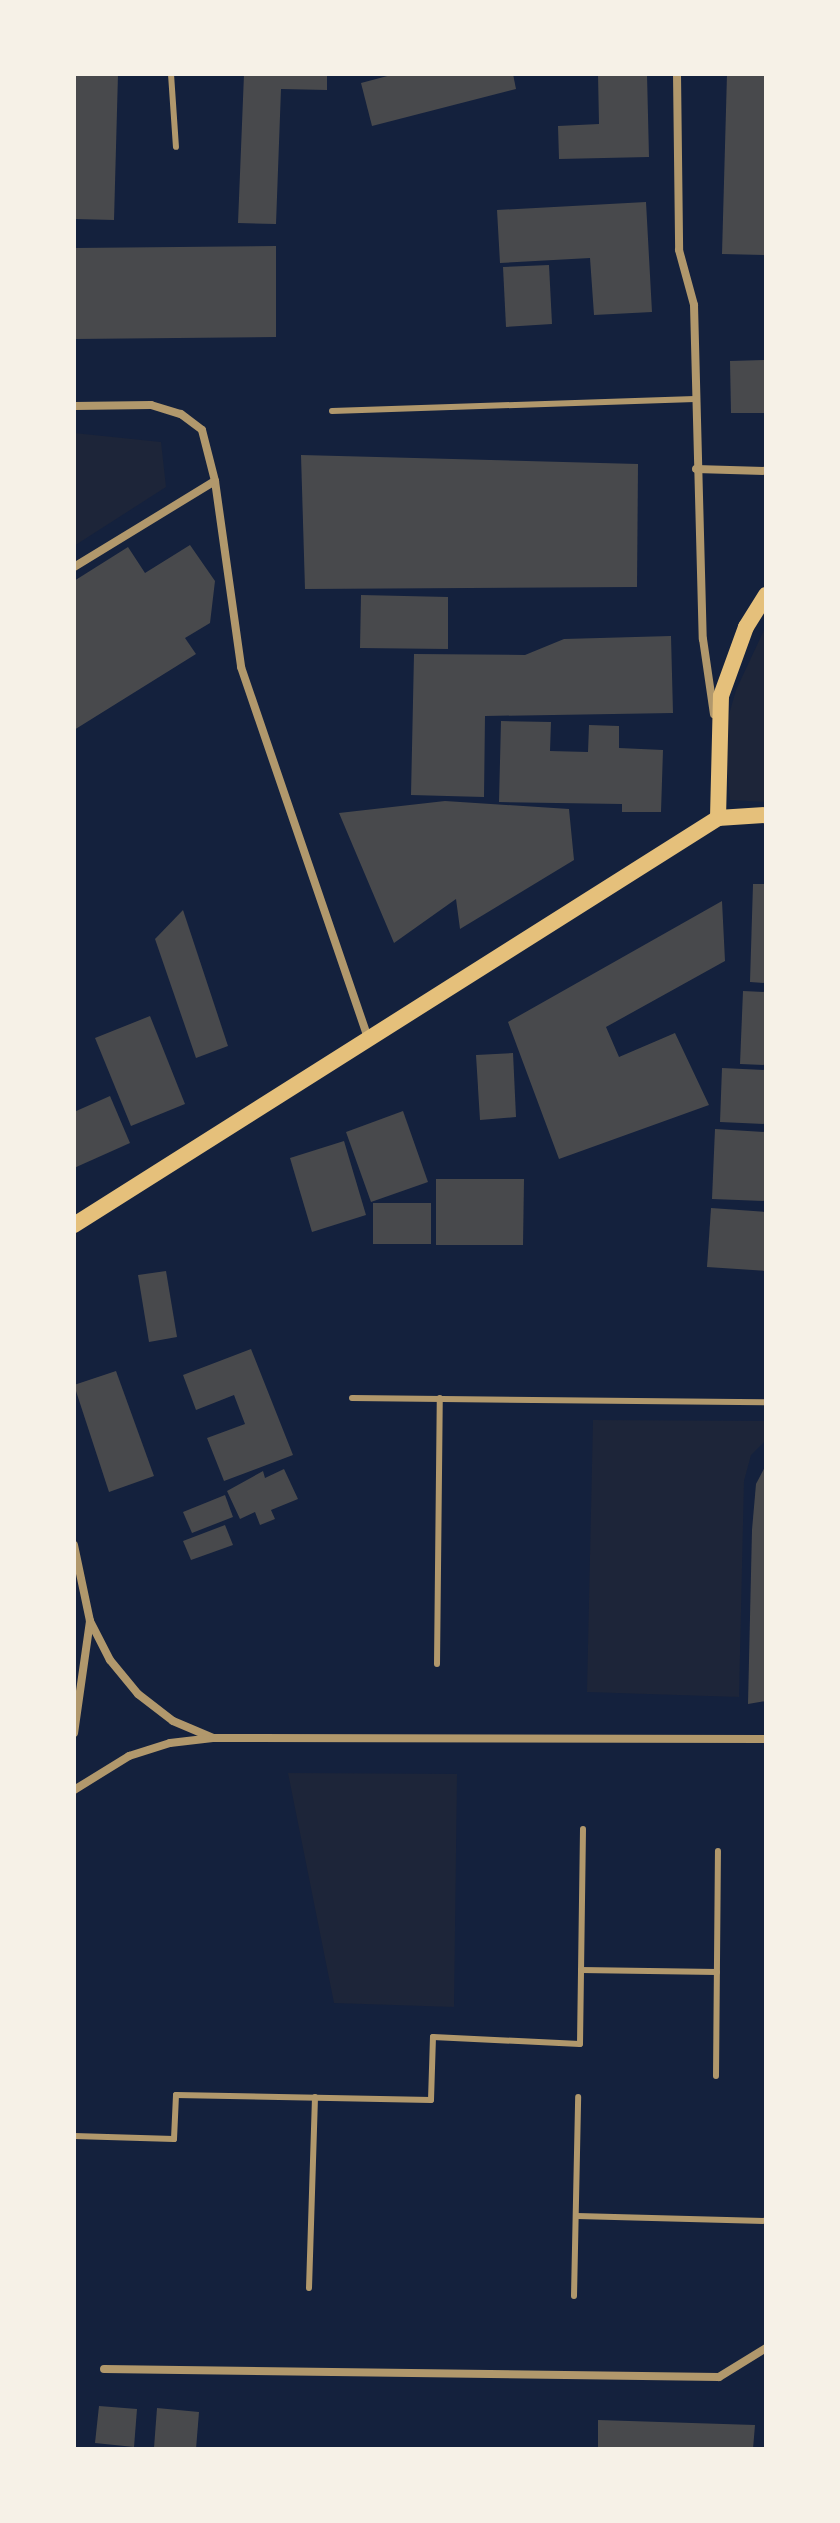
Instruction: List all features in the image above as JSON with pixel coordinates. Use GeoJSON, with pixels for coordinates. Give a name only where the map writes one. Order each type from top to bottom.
{"type":"FeatureCollection","features":[{"type":"Feature","properties":{"kind":"main road"},"geometry":{"type":"LineString","coordinates":[[718,818],[717,732],[732,660],[766,595]]}},
{"type":"Feature","properties":{"kind":"main road"},"geometry":{"type":"LineString","coordinates":[[74,1225],[718,818],[766,815]]}},
{"type":"Feature","properties":{"kind":"street"},"geometry":{"type":"LineString","coordinates":[[677,74],[679,250],[694,305],[696,469],[703,639],[717,732]]}},
{"type":"Feature","properties":{"kind":"street"},"geometry":{"type":"LineString","coordinates":[[74,406],[151,405],[181,414],[202,430],[215,481],[241,667],[368,1039]]}},
{"type":"Feature","properties":{"kind":"street"},"geometry":{"type":"LineString","coordinates":[[696,469],[766,471]]}},
{"type":"Feature","properties":{"kind":"street"},"geometry":{"type":"LineString","coordinates":[[74,567],[215,481]]}},
{"type":"Feature","properties":{"kind":"street"},"geometry":{"type":"LineString","coordinates":[[74,1545],[90,1621],[110,1660],[138,1694],[173,1721],[213,1738]]}},
{"type":"Feature","properties":{"kind":"street"},"geometry":{"type":"LineString","coordinates":[[74,1733],[90,1621]]}},
{"type":"Feature","properties":{"kind":"street"},"geometry":{"type":"LineString","coordinates":[[74,1790],[129,1756],[170,1743],[213,1738],[766,1739]]}},
{"type":"Feature","properties":{"kind":"street"},"geometry":{"type":"LineString","coordinates":[[104,2369],[719,2377],[766,2348]]}},
{"type":"Feature","properties":{"kind":"lane"},"geometry":{"type":"LineString","coordinates":[[171,74],[176,147]]}},
{"type":"Feature","properties":{"kind":"lane"},"geometry":{"type":"LineString","coordinates":[[332,411],[695,399]]}},
{"type":"Feature","properties":{"kind":"lane"},"geometry":{"type":"LineString","coordinates":[[352,1398],[766,1402]]}},
{"type":"Feature","properties":{"kind":"lane"},"geometry":{"type":"LineString","coordinates":[[437,1664],[440,1398]]}},
{"type":"Feature","properties":{"kind":"lane"},"geometry":{"type":"LineString","coordinates":[[74,2136],[174,2139],[176,2095],[431,2100],[433,2037],[580,2044],[583,1829]]}},
{"type":"Feature","properties":{"kind":"lane"},"geometry":{"type":"LineString","coordinates":[[716,2076],[718,1851]]}},
{"type":"Feature","properties":{"kind":"lane"},"geometry":{"type":"LineString","coordinates":[[581,1970],[717,1972]]}},
{"type":"Feature","properties":{"kind":"lane"},"geometry":{"type":"LineString","coordinates":[[309,2288],[315,2097]]}},
{"type":"Feature","properties":{"kind":"lane"},"geometry":{"type":"LineString","coordinates":[[574,2296],[578,2097]]}},
{"type":"Feature","properties":{"kind":"lane"},"geometry":{"type":"LineString","coordinates":[[577,2216],[766,2221]]}},
{"type":"Feature","properties":{"kind":"shaded area"},"geometry":{"type":"Polygon","coordinates":[[[74,433],[161,442],[166,487],[74,546],[74,433]]]}},
{"type":"Feature","properties":{"kind":"shaded area"},"geometry":{"type":"Polygon","coordinates":[[[766,626],[766,802],[730,800],[724,732],[736,690],[766,626]]]}},
{"type":"Feature","properties":{"kind":"shaded area"},"geometry":{"type":"Polygon","coordinates":[[[593,1420],[766,1421],[766,1440],[751,1455],[744,1481],[739,1697],[587,1692],[593,1420]]]}},
{"type":"Feature","properties":{"kind":"shaded area"},"geometry":{"type":"Polygon","coordinates":[[[288,1773],[457,1774],[454,2007],[334,2003],[288,1773]]]}},
{"type":"Feature","properties":{"kind":"building"},"geometry":{"type":"Polygon","coordinates":[[[74,74],[118,74],[114,220],[74,219],[74,74]]]}},
{"type":"Feature","properties":{"kind":"building"},"geometry":{"type":"Polygon","coordinates":[[[244,74],[327,74],[327,90],[281,89],[276,224],[238,223],[244,74]]]}},
{"type":"Feature","properties":{"kind":"building"},"geometry":{"type":"Polygon","coordinates":[[[395,74],[513,74],[516,89],[372,126],[361,83],[395,74]]]}},
{"type":"Feature","properties":{"kind":"building"},"geometry":{"type":"Polygon","coordinates":[[[598,74],[647,74],[649,157],[559,159],[558,126],[599,124],[598,74]]]}},
{"type":"Feature","properties":{"kind":"building"},"geometry":{"type":"Polygon","coordinates":[[[727,74],[766,74],[766,255],[722,254],[727,74]]]}},
{"type":"Feature","properties":{"kind":"building"},"geometry":{"type":"Polygon","coordinates":[[[646,202],[652,312],[594,315],[590,258],[500,263],[497,210],[646,202]]]}},
{"type":"Feature","properties":{"kind":"building"},"geometry":{"type":"Polygon","coordinates":[[[276,246],[276,337],[74,339],[74,248],[276,246]]]}},
{"type":"Feature","properties":{"kind":"building"},"geometry":{"type":"Polygon","coordinates":[[[549,265],[552,324],[506,327],[503,267],[549,265]]]}},
{"type":"Feature","properties":{"kind":"building"},"geometry":{"type":"Polygon","coordinates":[[[766,360],[766,413],[731,413],[730,361],[766,360]]]}},
{"type":"Feature","properties":{"kind":"building"},"geometry":{"type":"Polygon","coordinates":[[[301,455],[638,464],[637,587],[305,589],[301,455]]]}},
{"type":"Feature","properties":{"kind":"building"},"geometry":{"type":"Polygon","coordinates":[[[190,545],[215,581],[210,623],[185,638],[196,654],[74,730],[74,581],[128,547],[145,573],[190,545]]]}},
{"type":"Feature","properties":{"kind":"building"},"geometry":{"type":"Polygon","coordinates":[[[361,595],[448,597],[448,649],[360,648],[361,595]]]}},
{"type":"Feature","properties":{"kind":"building"},"geometry":{"type":"Polygon","coordinates":[[[671,636],[673,713],[485,716],[484,797],[411,795],[414,654],[525,655],[564,639],[671,636]]]}},
{"type":"Feature","properties":{"kind":"building"},"geometry":{"type":"Polygon","coordinates":[[[501,721],[551,722],[550,751],[588,752],[589,725],[619,726],[619,748],[663,750],[661,812],[622,812],[622,804],[499,802],[501,721]]]}},
{"type":"Feature","properties":{"kind":"building"},"geometry":{"type":"Polygon","coordinates":[[[445,801],[569,809],[574,860],[460,929],[456,899],[394,943],[339,813],[445,801]]]}},
{"type":"Feature","properties":{"kind":"building"},"geometry":{"type":"Polygon","coordinates":[[[753,884],[766,884],[766,983],[750,982],[753,884]]]}},
{"type":"Feature","properties":{"kind":"building"},"geometry":{"type":"Polygon","coordinates":[[[722,901],[725,961],[606,1027],[619,1057],[675,1033],[709,1105],[559,1159],[508,1022],[722,901]]]}},
{"type":"Feature","properties":{"kind":"building"},"geometry":{"type":"Polygon","coordinates":[[[183,910],[228,1046],[196,1058],[155,939],[183,910]]]}},
{"type":"Feature","properties":{"kind":"building"},"geometry":{"type":"Polygon","coordinates":[[[743,991],[766,992],[766,1065],[740,1064],[743,991]]]}},
{"type":"Feature","properties":{"kind":"building"},"geometry":{"type":"Polygon","coordinates":[[[150,1016],[185,1104],[131,1126],[95,1038],[150,1016]]]}},
{"type":"Feature","properties":{"kind":"building"},"geometry":{"type":"Polygon","coordinates":[[[513,1053],[516,1117],[480,1120],[476,1055],[513,1053]]]}},
{"type":"Feature","properties":{"kind":"building"},"geometry":{"type":"Polygon","coordinates":[[[722,1068],[766,1070],[766,1124],[720,1122],[722,1068]]]}},
{"type":"Feature","properties":{"kind":"building"},"geometry":{"type":"Polygon","coordinates":[[[110,1096],[130,1143],[74,1168],[74,1112],[110,1096]]]}},
{"type":"Feature","properties":{"kind":"building"},"geometry":{"type":"Polygon","coordinates":[[[403,1111],[428,1182],[371,1202],[346,1132],[403,1111]]]}},
{"type":"Feature","properties":{"kind":"building"},"geometry":{"type":"Polygon","coordinates":[[[715,1129],[766,1132],[766,1201],[712,1199],[715,1129]]]}},
{"type":"Feature","properties":{"kind":"building"},"geometry":{"type":"Polygon","coordinates":[[[344,1141],[366,1215],[312,1232],[290,1158],[344,1141]]]}},
{"type":"Feature","properties":{"kind":"building"},"geometry":{"type":"Polygon","coordinates":[[[436,1179],[524,1179],[523,1245],[436,1245],[436,1179]]]}},
{"type":"Feature","properties":{"kind":"building"},"geometry":{"type":"Polygon","coordinates":[[[373,1203],[431,1203],[431,1244],[373,1244],[373,1203]]]}},
{"type":"Feature","properties":{"kind":"building"},"geometry":{"type":"Polygon","coordinates":[[[711,1208],[766,1212],[766,1271],[707,1267],[711,1208]]]}},
{"type":"Feature","properties":{"kind":"building"},"geometry":{"type":"Polygon","coordinates":[[[166,1271],[177,1337],[149,1342],[138,1275],[166,1271]]]}},
{"type":"Feature","properties":{"kind":"building"},"geometry":{"type":"Polygon","coordinates":[[[251,1349],[293,1455],[224,1481],[207,1438],[245,1424],[234,1395],[196,1410],[183,1375],[251,1349]]]}},
{"type":"Feature","properties":{"kind":"building"},"geometry":{"type":"Polygon","coordinates":[[[116,1371],[154,1476],[109,1492],[74,1385],[116,1371]]]}},
{"type":"Feature","properties":{"kind":"building"},"geometry":{"type":"Polygon","coordinates":[[[766,1465],[766,1701],[748,1704],[752,1530],[756,1484],[766,1465]]]}},
{"type":"Feature","properties":{"kind":"building"},"geometry":{"type":"Polygon","coordinates":[[[284,1469],[298,1499],[271,1510],[275,1519],[260,1525],[255,1512],[240,1519],[227,1491],[263,1471],[265,1478],[284,1469]]]}},
{"type":"Feature","properties":{"kind":"building"},"geometry":{"type":"Polygon","coordinates":[[[225,1495],[233,1517],[192,1533],[183,1512],[225,1495]]]}},
{"type":"Feature","properties":{"kind":"building"},"geometry":{"type":"Polygon","coordinates":[[[225,1525],[233,1545],[191,1560],[183,1541],[225,1525]]]}},
{"type":"Feature","properties":{"kind":"building"},"geometry":{"type":"Polygon","coordinates":[[[99,2406],[137,2409],[134,2447],[95,2443],[99,2406]]]}},
{"type":"Feature","properties":{"kind":"building"},"geometry":{"type":"Polygon","coordinates":[[[157,2408],[199,2412],[196,2449],[154,2448],[157,2408]]]}},
{"type":"Feature","properties":{"kind":"building"},"geometry":{"type":"Polygon","coordinates":[[[598,2420],[755,2425],[753,2449],[598,2449],[598,2420]]]}}]}
